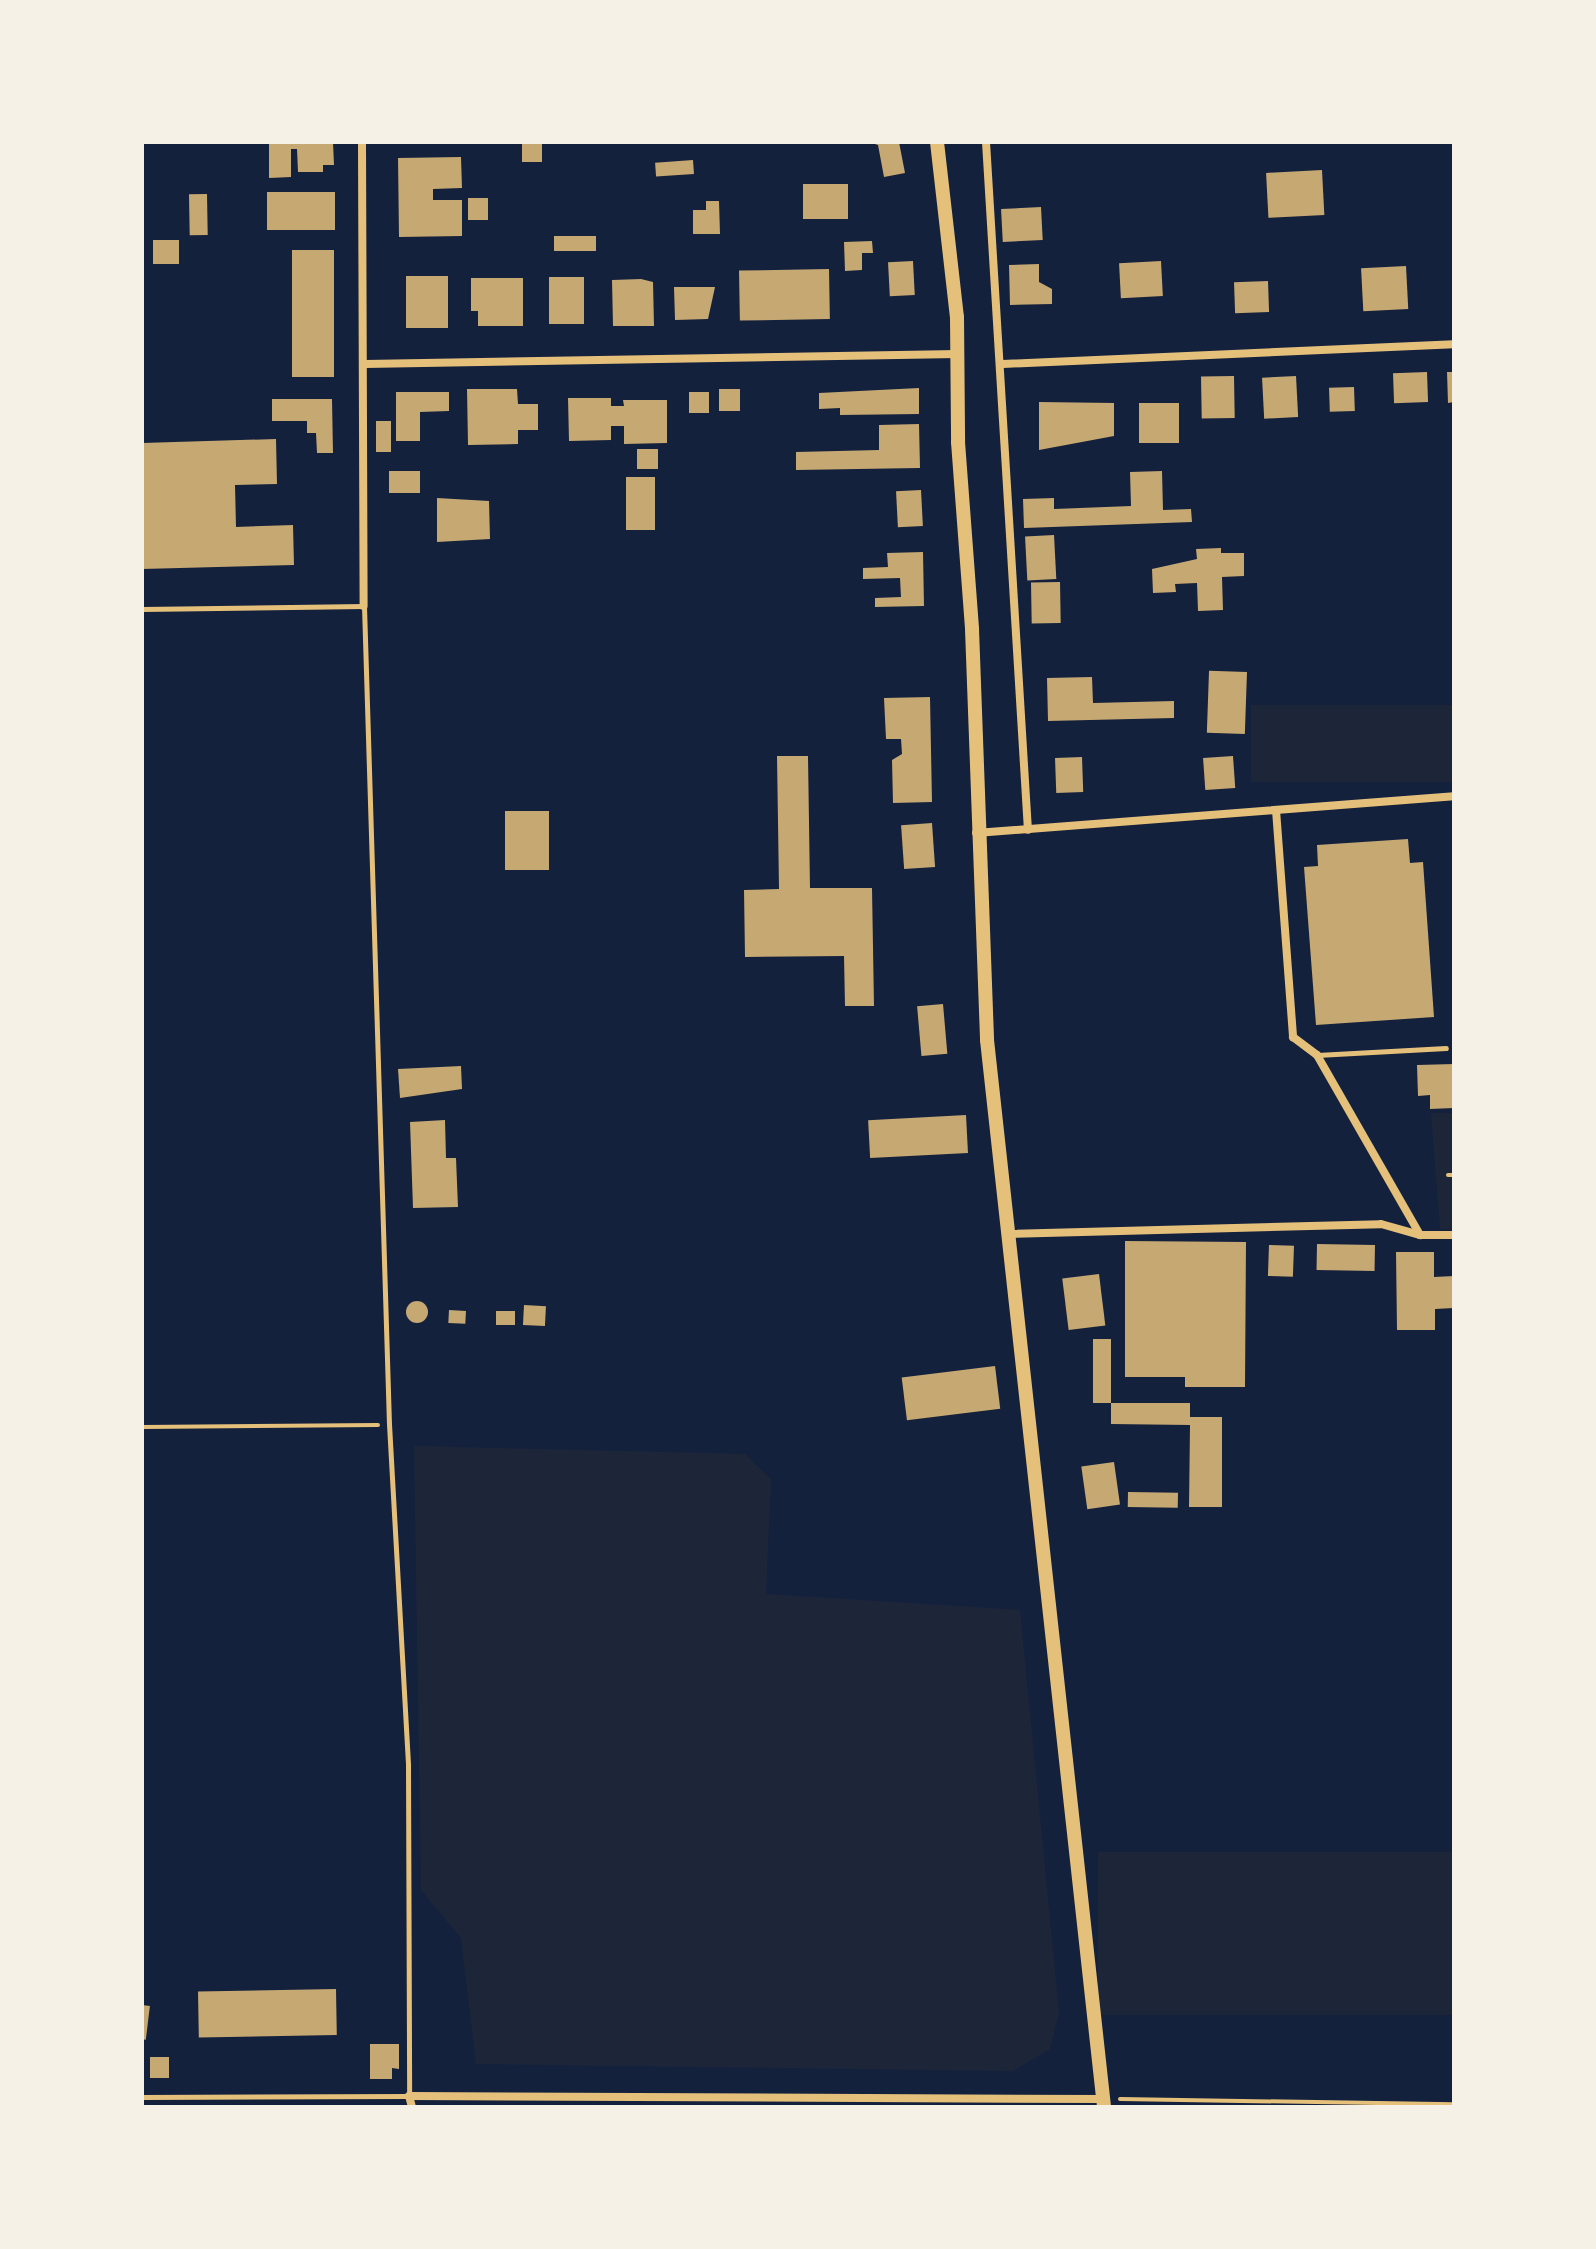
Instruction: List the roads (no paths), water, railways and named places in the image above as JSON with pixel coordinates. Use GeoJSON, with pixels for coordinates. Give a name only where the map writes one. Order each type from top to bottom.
{"type":"FeatureCollection","features":[{"type":"Feature","properties":{"kind":"main road"},"geometry":{"type":"LineString","coordinates":[[937,142],[958,354],[987,1040],[1104,2103]]}},
{"type":"Feature","properties":{"kind":"street"},"geometry":{"type":"LineString","coordinates":[[362,142],[364,606]]}},
{"type":"Feature","properties":{"kind":"street"},"geometry":{"type":"LineString","coordinates":[[986,142],[1003,364],[1028,830]]}},
{"type":"Feature","properties":{"kind":"street"},"geometry":{"type":"LineString","coordinates":[[1003,364],[1454,344]]}},
{"type":"Feature","properties":{"kind":"street"},"geometry":{"type":"LineString","coordinates":[[365,364],[958,354]]}},
{"type":"Feature","properties":{"kind":"street"},"geometry":{"type":"LineString","coordinates":[[976,833],[1454,796]]}},
{"type":"Feature","properties":{"kind":"street"},"geometry":{"type":"LineString","coordinates":[[1276,810],[1293,1037],[1317,1055],[1420,1235]]}},
{"type":"Feature","properties":{"kind":"street"},"geometry":{"type":"LineString","coordinates":[[1006,1234],[1381,1224],[1420,1235],[1454,1235]]}},
{"type":"Feature","properties":{"kind":"street"},"geometry":{"type":"LineString","coordinates":[[412,2107],[409,2096],[1104,2103]]}},
{"type":"Feature","properties":{"kind":"lane"},"geometry":{"type":"LineString","coordinates":[[142,609],[364,606],[389,1424],[408,1765],[409,2096],[142,2097]]}},
{"type":"Feature","properties":{"kind":"lane"},"geometry":{"type":"LineString","coordinates":[[1317,1055],[1446,1048]]}}]}
